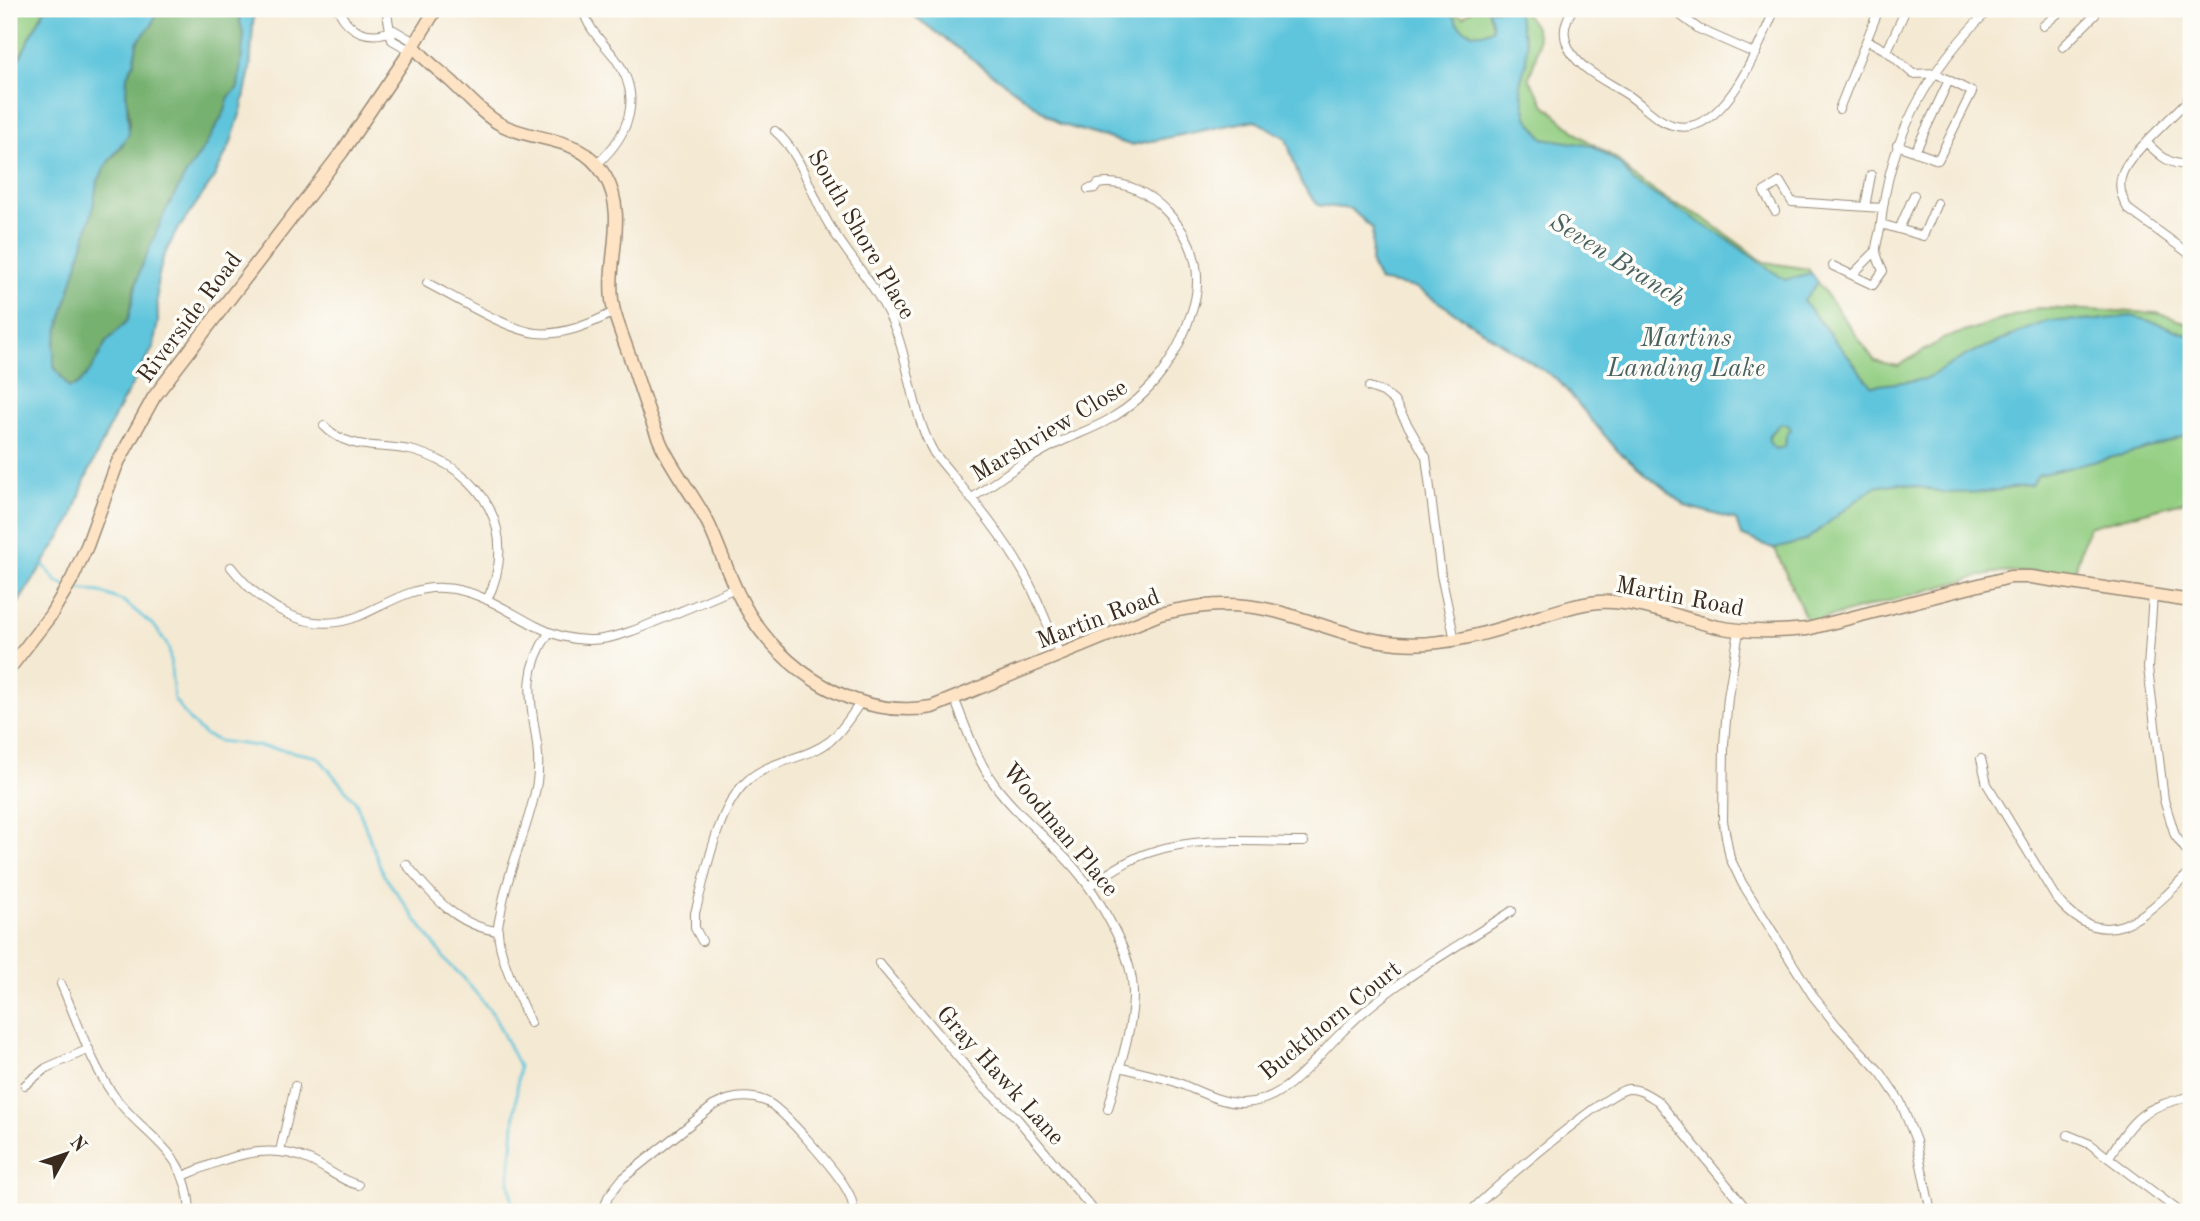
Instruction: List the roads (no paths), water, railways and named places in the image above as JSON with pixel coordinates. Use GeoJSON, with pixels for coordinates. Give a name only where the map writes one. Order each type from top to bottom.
{"type":"FeatureCollection","features":[{"type":"Feature","properties":{"kind":"street"},"geometry":{"type":"LineString","coordinates":[[338,9],[352,28],[366,35],[376,36],[394,30],[411,40],[414,46]]}},
{"type":"Feature","properties":{"kind":"street"},"geometry":{"type":"LineString","coordinates":[[386,9],[389,33]]}},
{"type":"Feature","properties":{"kind":"street","name":"Riverside Road"},"geometry":{"type":"LineString","coordinates":[[9,669],[50,616],[72,579],[117,464],[154,397],[342,152],[436,9]]}},
{"type":"Feature","properties":{"kind":"street"},"geometry":{"type":"LineString","coordinates":[[583,9],[594,34],[622,69],[630,100],[629,117],[622,136],[597,164]]}},
{"type":"Feature","properties":{"kind":"street"},"geometry":{"type":"LineString","coordinates":[[1573,9],[1564,33],[1572,54],[1586,69],[1672,125],[1693,125],[1714,113],[1728,100],[1743,80],[1775,9]]}},
{"type":"Feature","properties":{"kind":"street"},"geometry":{"type":"LineString","coordinates":[[1672,9],[1699,29],[1756,54]]}},
{"type":"Feature","properties":{"kind":"street"},"geometry":{"type":"LineString","coordinates":[[1839,109],[1879,9]]}},
{"type":"Feature","properties":{"kind":"street"},"geometry":{"type":"LineString","coordinates":[[1887,51],[1906,9]]}},
{"type":"Feature","properties":{"kind":"street"},"geometry":{"type":"LineString","coordinates":[[1833,266],[1873,285],[1883,271],[1876,251],[1888,174],[1897,145],[1909,116],[1948,53],[1990,9]]}},
{"type":"Feature","properties":{"kind":"street"},"geometry":{"type":"LineString","coordinates":[[2043,26],[2063,9]]}},
{"type":"Feature","properties":{"kind":"street"},"geometry":{"type":"LineString","coordinates":[[2063,47],[2095,15],[2088,9]]}},
{"type":"Feature","properties":{"kind":"street"},"geometry":{"type":"LineString","coordinates":[[1867,40],[1887,51],[1913,74],[1935,73],[1972,92],[1938,160],[1897,145]]}},
{"type":"Feature","properties":{"kind":"street","name":"Martin Road"},"geometry":{"type":"LineString","coordinates":[[414,46],[428,63],[498,123],[519,132],[568,143],[597,164],[610,185],[616,208],[617,226],[610,274],[614,312],[662,446],[707,523],[735,588],[756,624],[783,655],[826,688],[860,702],[893,710],[911,711],[932,707],[1160,614],[1187,607],[1216,604],[1269,610],[1342,634],[1378,641],[1418,644],[1485,634],[1569,607],[1601,602],[1635,605],[1739,631],[1773,633],[1807,629],[2010,577],[2031,577],[2191,601]]}},
{"type":"Feature","properties":{"kind":"street"},"geometry":{"type":"LineString","coordinates":[[1915,152],[1949,80]]}},
{"type":"Feature","properties":{"kind":"street"},"geometry":{"type":"LineString","coordinates":[[2191,97],[2146,142],[2122,172],[2120,190],[2123,200],[2135,216],[2191,256]]}},
{"type":"Feature","properties":{"kind":"street","name":"South Shore Place"},"geometry":{"type":"LineString","coordinates":[[775,131],[790,148],[827,221],[885,307],[903,349],[925,437],[934,453],[1003,540],[1023,570],[1059,655]]}},
{"type":"Feature","properties":{"kind":"street"},"geometry":{"type":"LineString","coordinates":[[2146,142],[2172,163],[2191,164]]}},
{"type":"Feature","properties":{"kind":"street"},"geometry":{"type":"LineString","coordinates":[[1865,207],[1871,175]]}},
{"type":"Feature","properties":{"kind":"street","name":"Marshview Close"},"geometry":{"type":"LineString","coordinates":[[971,499],[1030,458],[1108,421],[1132,405],[1163,373],[1176,354],[1185,332],[1196,298],[1198,278],[1194,254],[1184,233],[1160,205],[1136,189],[1109,182],[1088,190]]}},
{"type":"Feature","properties":{"kind":"street"},"geometry":{"type":"LineString","coordinates":[[1775,211],[1764,192],[1780,182],[1792,202],[1882,208]]}},
{"type":"Feature","properties":{"kind":"street"},"geometry":{"type":"LineString","coordinates":[[1900,228],[1914,195]]}},
{"type":"Feature","properties":{"kind":"street"},"geometry":{"type":"LineString","coordinates":[[1881,224],[1923,236],[1937,203]]}},
{"type":"Feature","properties":{"kind":"street"},"geometry":{"type":"LineString","coordinates":[[1852,275],[1876,251]]}},
{"type":"Feature","properties":{"kind":"street"},"geometry":{"type":"LineString","coordinates":[[427,284],[514,327],[536,333],[567,331],[614,312]]}},
{"type":"Feature","properties":{"kind":"street"},"geometry":{"type":"LineString","coordinates":[[1369,387],[1394,401],[1419,440],[1426,457],[1441,575],[1455,640]]}},
{"type":"Feature","properties":{"kind":"street"},"geometry":{"type":"LineString","coordinates":[[324,426],[334,436],[346,442],[412,451],[431,457],[453,470],[475,489],[493,514],[501,542],[499,572],[487,600]]}},
{"type":"Feature","properties":{"kind":"street"},"geometry":{"type":"LineString","coordinates":[[231,567],[246,586],[268,603],[295,619],[313,624],[348,620],[404,594],[426,588],[457,589],[487,600],[549,633],[581,641],[612,639],[735,588]]}},
{"type":"Feature","properties":{"kind":"street"},"geometry":{"type":"LineString","coordinates":[[2153,594],[2149,685],[2164,800],[2175,835],[2191,856]]}},
{"type":"Feature","properties":{"kind":"street"},"geometry":{"type":"LineString","coordinates":[[1739,631],[1724,744],[1723,821],[1730,858],[1742,883],[1813,996],[1881,1073],[1900,1101],[1916,1141],[1931,1212]]}},
{"type":"Feature","properties":{"kind":"street"},"geometry":{"type":"LineString","coordinates":[[530,1023],[507,967],[498,931],[503,896],[536,784],[538,753],[529,701],[529,681],[535,657],[549,633]]}},
{"type":"Feature","properties":{"kind":"street","name":"Woodman Place"},"geometry":{"type":"LineString","coordinates":[[954,698],[977,753],[996,787],[1089,886],[1126,954],[1132,975],[1132,1012],[1108,1109]]}},
{"type":"Feature","properties":{"kind":"street"},"geometry":{"type":"LineString","coordinates":[[702,941],[695,928],[695,913],[723,816],[731,799],[763,769],[813,751],[829,742],[843,728],[860,702]]}},
{"type":"Feature","properties":{"kind":"street"},"geometry":{"type":"LineString","coordinates":[[1981,759],[1987,784],[2056,898],[2067,911],[2081,921],[2108,928],[2136,921],[2191,871]]}},
{"type":"Feature","properties":{"kind":"street"},"geometry":{"type":"LineString","coordinates":[[1089,886],[1129,861],[1170,846],[1199,843],[1304,842]]}},
{"type":"Feature","properties":{"kind":"street"},"geometry":{"type":"LineString","coordinates":[[405,864],[450,913],[476,926],[498,931]]}},
{"type":"Feature","properties":{"kind":"street","name":"Buckthorn Court"},"geometry":{"type":"LineString","coordinates":[[1119,1067],[1173,1081],[1225,1101],[1243,1104],[1263,1100],[1291,1083],[1345,1028],[1380,999],[1512,911]]}},
{"type":"Feature","properties":{"kind":"street","name":"Gray Hawk Lane"},"geometry":{"type":"LineString","coordinates":[[879,964],[983,1087],[1014,1116],[1094,1212]]}},
{"type":"Feature","properties":{"kind":"street"},"geometry":{"type":"LineString","coordinates":[[61,984],[89,1049],[113,1095],[167,1148],[183,1176],[190,1212]]}},
{"type":"Feature","properties":{"kind":"street"},"geometry":{"type":"LineString","coordinates":[[25,1085],[46,1068],[89,1049]]}},
{"type":"Feature","properties":{"kind":"street"},"geometry":{"type":"LineString","coordinates":[[280,1151],[295,1086]]}},
{"type":"Feature","properties":{"kind":"street"},"geometry":{"type":"LineString","coordinates":[[1470,1212],[1594,1109],[1612,1095],[1628,1089],[1642,1091],[1658,1101],[1748,1212]]}},
{"type":"Feature","properties":{"kind":"street"},"geometry":{"type":"LineString","coordinates":[[603,1212],[608,1197],[622,1180],[713,1105],[731,1098],[749,1097],[765,1101],[780,1111],[842,1182],[852,1201],[854,1212]]}},
{"type":"Feature","properties":{"kind":"street"},"geometry":{"type":"LineString","coordinates":[[2109,1157],[2126,1130],[2141,1115],[2160,1104],[2188,1097]]}},
{"type":"Feature","properties":{"kind":"street"},"geometry":{"type":"LineString","coordinates":[[2068,1135],[2090,1144],[2109,1157],[2180,1212]]}},
{"type":"Feature","properties":{"kind":"street"},"geometry":{"type":"LineString","coordinates":[[183,1176],[238,1154],[260,1150],[280,1151],[307,1158],[337,1178],[358,1185]]}},
{"type":"Feature","properties":{"kind":"water"},"geometry":{"type":"Polygon","coordinates":[[[45,9],[157,9],[152,25],[137,42],[134,62],[127,76],[129,134],[106,165],[97,183],[92,213],[54,345],[54,367],[69,388],[78,385],[91,370],[107,341],[128,320],[140,270],[166,210],[225,111],[229,97],[238,88],[244,36],[240,21],[241,9],[254,9],[250,70],[242,108],[230,145],[212,181],[175,234],[163,258],[157,283],[158,322],[153,348],[116,413],[85,480],[72,519],[9,617],[9,78],[45,9]]]}},
{"type":"Feature","properties":{"kind":"water","name":"Martins Landing Lake"},"geometry":{"type":"Polygon","coordinates":[[[905,9],[1432,9],[1449,13],[1466,30],[1480,33],[1493,28],[1488,9],[1516,9],[1527,45],[1526,63],[1520,84],[1527,117],[1543,138],[1593,146],[1620,164],[1632,181],[1727,239],[1785,280],[1811,273],[1818,282],[1803,301],[1872,386],[1925,379],[1969,354],[2047,321],[2131,316],[2191,336],[2191,434],[2139,451],[2038,475],[2032,485],[1986,492],[1947,493],[1900,483],[1874,487],[1805,541],[1775,549],[1741,535],[1736,520],[1686,506],[1618,451],[1558,380],[1417,288],[1379,281],[1371,264],[1373,229],[1351,209],[1318,205],[1301,183],[1286,138],[1254,120],[1131,145],[1060,124],[905,9]],[[1781,423],[1769,436],[1769,442],[1775,449],[1785,447],[1786,436],[1791,429],[1781,423]]]}},
{"type":"Feature","properties":{"kind":"waterway"},"geometry":{"type":"LineString","coordinates":[[43,564],[57,582],[65,585]]}},
{"type":"Feature","properties":{"kind":"waterway"},"geometry":{"type":"LineString","coordinates":[[72,588],[100,592],[125,602],[156,628],[169,648],[174,699],[191,722],[205,735],[219,741],[318,757],[356,802],[383,874],[447,962],[493,1014],[519,1066],[509,1182],[514,1212]]}},
{"type":"Feature","properties":{"kind":"water label","name":"Seven Branch"},"geometry":{"type":"Point","coordinates":[1618,259]}}]}
